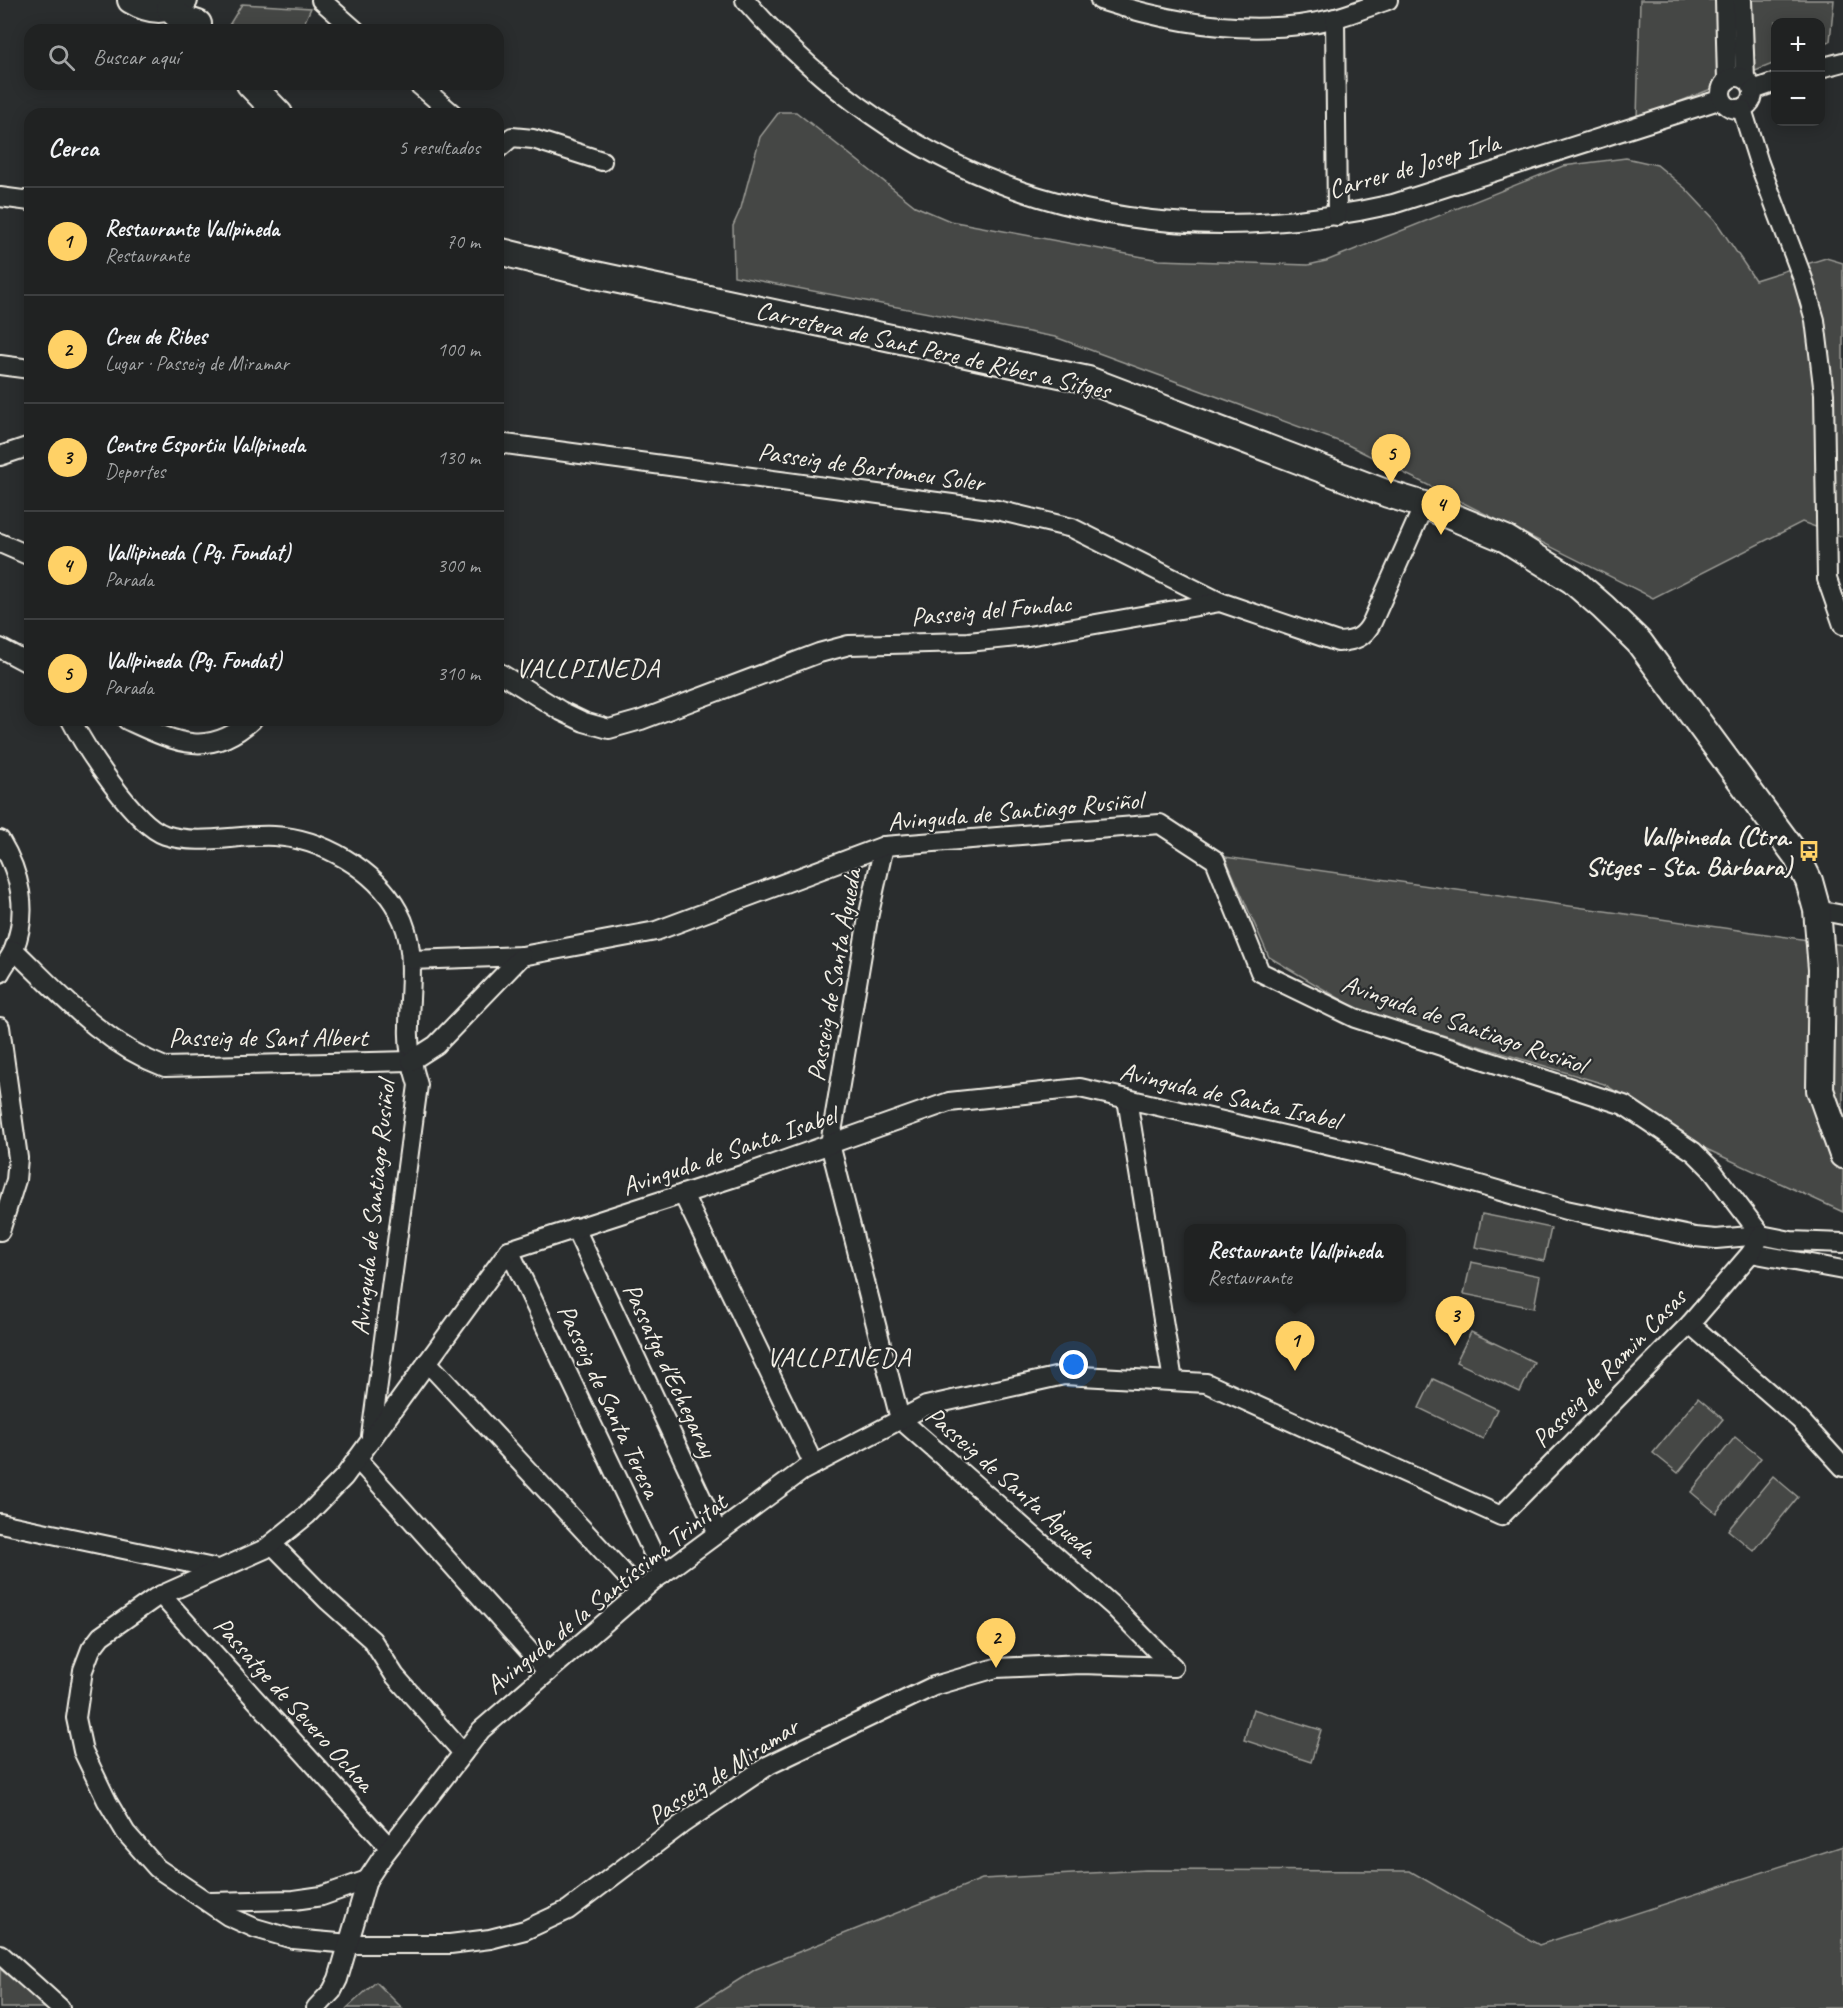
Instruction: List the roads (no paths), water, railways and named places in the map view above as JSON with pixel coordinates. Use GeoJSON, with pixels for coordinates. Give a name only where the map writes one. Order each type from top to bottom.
{"type":"FeatureCollection","features":[{"type":"Feature","properties":{"kind":"street"},"geometry":{"type":"LineString","coordinates":[[131,0],[149,9],[189,12]]}},
{"type":"Feature","properties":{"kind":"street"},"geometry":{"type":"LineString","coordinates":[[321,0],[348,24]]}},
{"type":"Feature","properties":{"kind":"street","name":"Carrer de Josep Irla"},"geometry":{"type":"LineString","coordinates":[[745,0],[802,61],[870,115],[924,148],[1015,189],[1098,212],[1161,222],[1260,224],[1337,216],[1393,204],[1722,99]]}},
{"type":"Feature","properties":{"kind":"street"},"geometry":{"type":"LineString","coordinates":[[1100,0],[1135,12],[1194,24],[1279,26],[1335,18],[1388,0]]}},
{"type":"Feature","properties":{"kind":"street"},"geometry":{"type":"LineString","coordinates":[[1725,0],[1727,81]]}},
{"type":"Feature","properties":{"kind":"street"},"geometry":{"type":"LineString","coordinates":[[1742,0],[1749,84],[1751,101],[1742,109],[1730,108],[1722,99],[1721,89],[1727,81],[1736,77],[1749,84],[1771,82]]}},
{"type":"Feature","properties":{"kind":"street"},"geometry":{"type":"LineString","coordinates":[[1335,18],[1337,216]]}},
{"type":"Feature","properties":{"kind":"street"},"geometry":{"type":"LineString","coordinates":[[1825,67],[1843,62]]}},
{"type":"Feature","properties":{"kind":"street"},"geometry":{"type":"LineString","coordinates":[[256,90],[272,108]]}},
{"type":"Feature","properties":{"kind":"street"},"geometry":{"type":"LineString","coordinates":[[425,90],[446,108]]}},
{"type":"Feature","properties":{"kind":"street"},"geometry":{"type":"LineString","coordinates":[[1742,109],[1759,163],[1803,279],[1815,320],[1824,394],[1835,548],[1828,588],[1843,625]]}},
{"type":"Feature","properties":{"kind":"street"},"geometry":{"type":"LineString","coordinates":[[504,144],[512,137],[533,139],[602,161]]}},
{"type":"Feature","properties":{"kind":"street"},"geometry":{"type":"LineString","coordinates":[[0,197],[24,200]]}},
{"type":"Feature","properties":{"kind":"street","name":"Carretera de Sant Pere de Ribes a Sitges"},"geometry":{"type":"LineString","coordinates":[[504,252],[591,274],[1088,380],[1388,494],[1424,505],[1506,538],[1540,558],[1572,580],[1639,642],[1796,855],[1809,881],[1817,910],[1821,969],[1820,1090],[1843,1155]]}},
{"type":"Feature","properties":{"kind":"street"},"geometry":{"type":"LineString","coordinates":[[0,365],[24,368]]}},
{"type":"Feature","properties":{"kind":"street","name":"Passeig de Bartomeu Soler"},"geometry":{"type":"LineString","coordinates":[[504,444],[997,510],[1072,528],[1220,602]]}},
{"type":"Feature","properties":{"kind":"street"},"geometry":{"type":"LineString","coordinates":[[0,456],[24,448]]}},
{"type":"Feature","properties":{"kind":"street","name":"Passeig del Fondac"},"geometry":{"type":"LineString","coordinates":[[504,676],[561,711],[584,722],[609,729],[641,720],[819,653],[849,645],[968,642],[1028,636],[1220,602],[1338,642],[1352,641],[1365,635],[1424,505]]}},
{"type":"Feature","properties":{"kind":"street"},"geometry":{"type":"LineString","coordinates":[[0,543],[24,553]]}},
{"type":"Feature","properties":{"kind":"street"},"geometry":{"type":"LineString","coordinates":[[0,648],[24,661]]}},
{"type":"Feature","properties":{"kind":"street"},"geometry":{"type":"LineString","coordinates":[[75,726],[120,793],[147,824],[166,835],[194,839],[276,836],[305,842],[353,864],[379,884],[399,912],[407,932],[411,960],[409,1029],[411,1061]]}},
{"type":"Feature","properties":{"kind":"street"},"geometry":{"type":"LineString","coordinates":[[140,726],[171,740],[195,745],[222,738],[242,726]]}},
{"type":"Feature","properties":{"kind":"street","name":"Avinguda de Santiago Rusiñol"},"geometry":{"type":"LineString","coordinates":[[411,960],[522,956],[656,931],[884,846],[1160,824],[1215,860],[1260,972],[1355,1018],[1624,1105],[1694,1152],[1711,1169],[1761,1235]]}},
{"type":"Feature","properties":{"kind":"street"},"geometry":{"type":"LineString","coordinates":[[0,840],[20,883],[22,915],[14,950],[0,974]]}},
{"type":"Feature","properties":{"kind":"street","name":"Passeig de Santa Àgueda"},"geometry":{"type":"LineString","coordinates":[[884,846],[868,918],[830,1144],[900,1419],[1114,1607],[1173,1666]]}},
{"type":"Feature","properties":{"kind":"street"},"geometry":{"type":"LineString","coordinates":[[1817,910],[1843,915]]}},
{"type":"Feature","properties":{"kind":"street","name":"Passeig de Sant Albert"},"geometry":{"type":"LineString","coordinates":[[14,950],[116,1044],[140,1058],[165,1067],[411,1061]]}},
{"type":"Feature","properties":{"kind":"street","name":"Avinguda de Santiago Rusiñol"},"geometry":{"type":"LineString","coordinates":[[370,1441],[418,1085],[411,1061],[436,1045],[522,956]]}},
{"type":"Feature","properties":{"kind":"street"},"geometry":{"type":"LineString","coordinates":[[0,1027],[18,1158],[12,1196],[0,1231]]}},
{"type":"Feature","properties":{"kind":"street","name":"Avinguda de Santa Isabel"},"geometry":{"type":"LineString","coordinates":[[509,1250],[683,1194],[949,1102],[1080,1088],[1404,1163],[1566,1210],[1716,1239],[1761,1235],[1791,1241],[1843,1244]]}},
{"type":"Feature","properties":{"kind":"street"},"geometry":{"type":"LineString","coordinates":[[1127,1099],[1173,1381]]}},
{"type":"Feature","properties":{"kind":"street"},"geometry":{"type":"LineString","coordinates":[[683,1194],[813,1465]]}},
{"type":"Feature","properties":{"kind":"street","name":"Passatge d'Echegaray"},"geometry":{"type":"LineString","coordinates":[[575,1228],[718,1533]]}},
{"type":"Feature","properties":{"kind":"street","name":"Passeig de Ramin Casas"},"geometry":{"type":"LineString","coordinates":[[1501,1516],[1690,1324],[1751,1253],[1761,1235]]}},
{"type":"Feature","properties":{"kind":"street"},"geometry":{"type":"LineString","coordinates":[[350,1944],[293,1939],[255,1928],[228,1916],[157,1868],[126,1833],[107,1801],[84,1751],[76,1718],[79,1690],[91,1648],[115,1625],[161,1595],[272,1544],[307,1515],[357,1459],[509,1250]]}},
{"type":"Feature","properties":{"kind":"street","name":"Passeig de Santa Teresa"},"geometry":{"type":"LineString","coordinates":[[509,1250],[663,1574]]}},
{"type":"Feature","properties":{"kind":"street"},"geometry":{"type":"LineString","coordinates":[[1751,1253],[1843,1270]]}},
{"type":"Feature","properties":{"kind":"street"},"geometry":{"type":"LineString","coordinates":[[1690,1324],[1800,1420],[1843,1467]]}},
{"type":"Feature","properties":{"kind":"street"},"geometry":{"type":"LineString","coordinates":[[427,1362],[640,1592]]}},
{"type":"Feature","properties":{"kind":"street","name":"Avinguda de la Santíssima Trinitat"},"geometry":{"type":"LineString","coordinates":[[316,2008],[332,1991],[350,1944],[367,1880],[389,1847],[481,1730],[640,1592],[718,1533],[813,1465],[926,1406],[1064,1375],[1206,1383],[1501,1516]]}},
{"type":"Feature","properties":{"kind":"street"},"geometry":{"type":"LineString","coordinates":[[357,1459],[548,1672]]}},
{"type":"Feature","properties":{"kind":"street"},"geometry":{"type":"LineString","coordinates":[[0,1524],[218,1569]]}},
{"type":"Feature","properties":{"kind":"street"},"geometry":{"type":"LineString","coordinates":[[272,1544],[327,1600],[372,1640],[395,1676],[463,1753]]}},
{"type":"Feature","properties":{"kind":"street","name":"Passatge de Severo Ochoa"},"geometry":{"type":"LineString","coordinates":[[161,1595],[389,1847]]}},
{"type":"Feature","properties":{"kind":"street","name":"Passeig de Miramar"},"geometry":{"type":"LineString","coordinates":[[350,1944],[450,1944],[490,1939],[525,1930],[568,1910],[682,1824],[769,1765],[934,1686],[996,1668],[1081,1664],[1173,1666]]}},
{"type":"Feature","properties":{"kind":"street"},"geometry":{"type":"LineString","coordinates":[[210,1902],[294,1900],[322,1896],[367,1880]]}},
{"type":"Feature","properties":{"kind":"street"},"geometry":{"type":"LineString","coordinates":[[0,1954],[60,2008]]}},
{"type":"Feature","properties":{"kind":"place","name":"Vallpineda (Pg. Fondat)"},"geometry":{"type":"Point","coordinates":[1391,484]}},
{"type":"Feature","properties":{"kind":"place","name":"Vallipineda ( Pg. Fondat)"},"geometry":{"type":"Point","coordinates":[1441,535]}},
{"type":"Feature","properties":{"kind":"place","name":"Vallpineda (Ctra. Sitges - Sta. Bàrbara)"},"geometry":{"type":"Point","coordinates":[1809,851]}},
{"type":"Feature","properties":{"kind":"place","name":"Centre Esportiu Vallpineda"},"geometry":{"type":"Point","coordinates":[1455,1346]}},
{"type":"Feature","properties":{"kind":"place","name":"Restaurante Vallpineda"},"geometry":{"type":"Point","coordinates":[1295,1371]}},
{"type":"Feature","properties":{"kind":"place","name":"Creu de Ribes"},"geometry":{"type":"Point","coordinates":[996,1668]}},
{"type":"Feature","properties":{"kind":"district","name":"VALLPINEDA"},"geometry":{"type":"Point","coordinates":[588,668]}},
{"type":"Feature","properties":{"kind":"district","name":"VALLPINEDA"},"geometry":{"type":"Point","coordinates":[839,1357]}}]}
